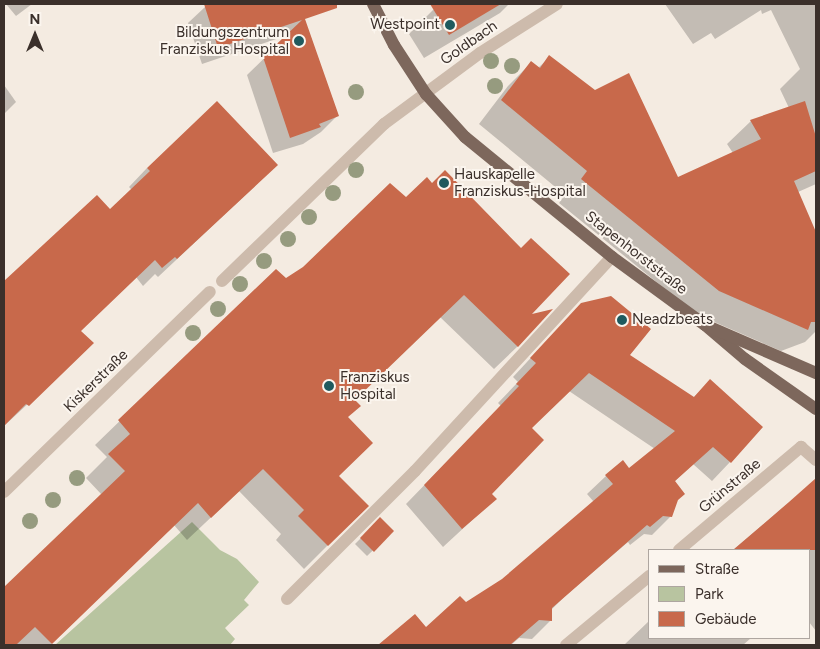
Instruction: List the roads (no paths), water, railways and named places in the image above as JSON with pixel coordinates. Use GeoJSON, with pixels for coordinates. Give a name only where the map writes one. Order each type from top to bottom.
{"type":"FeatureCollection","features":[{"type":"Feature","properties":{"kind":"main road","name":"Stapenhorststraße"},"geometry":{"type":"LineString","coordinates":[[373,4],[394,45],[426,94],[447,120],[477,147],[612,257],[705,325],[745,359],[816,409]]}},
{"type":"Feature","properties":{"kind":"main road","name":"Stapenhorststraße"},"geometry":{"type":"LineString","coordinates":[[705,325],[741,337],[816,373]]}},
{"type":"Feature","properties":{"kind":"street","name":"Goldbach"},"geometry":{"type":"LineString","coordinates":[[426,94],[557,4]]}},
{"type":"Feature","properties":{"kind":"street"},"geometry":{"type":"LineString","coordinates":[[222,281],[369,136],[426,94]]}},
{"type":"Feature","properties":{"kind":"street"},"geometry":{"type":"LineString","coordinates":[[287,599],[415,471],[612,257]]}},
{"type":"Feature","properties":{"kind":"street","name":"Kiskerstraße"},"geometry":{"type":"LineString","coordinates":[[4,492],[210,292]]}},
{"type":"Feature","properties":{"kind":"street","name":"Grünstraße"},"geometry":{"type":"LineString","coordinates":[[680,549],[801,447],[816,460]]}},
{"type":"Feature","properties":{"kind":"street"},"geometry":{"type":"LineString","coordinates":[[566,645],[648,577]]}},
{"type":"Feature","properties":{"kind":"place","name":"Westpoint"},"geometry":{"type":"Point","coordinates":[450,25]}},
{"type":"Feature","properties":{"kind":"place","name":"Bildungszentrum Franziskus Hospital"},"geometry":{"type":"Point","coordinates":[299,41]}},
{"type":"Feature","properties":{"kind":"place","name":"Hauskapelle Franziskus-Hospital"},"geometry":{"type":"Point","coordinates":[444,183]}},
{"type":"Feature","properties":{"kind":"place","name":"Neadzbeats"},"geometry":{"type":"Point","coordinates":[622,320]}},
{"type":"Feature","properties":{"kind":"place","name":"Franziskus Hospital"},"geometry":{"type":"Point","coordinates":[329,386]}}]}
